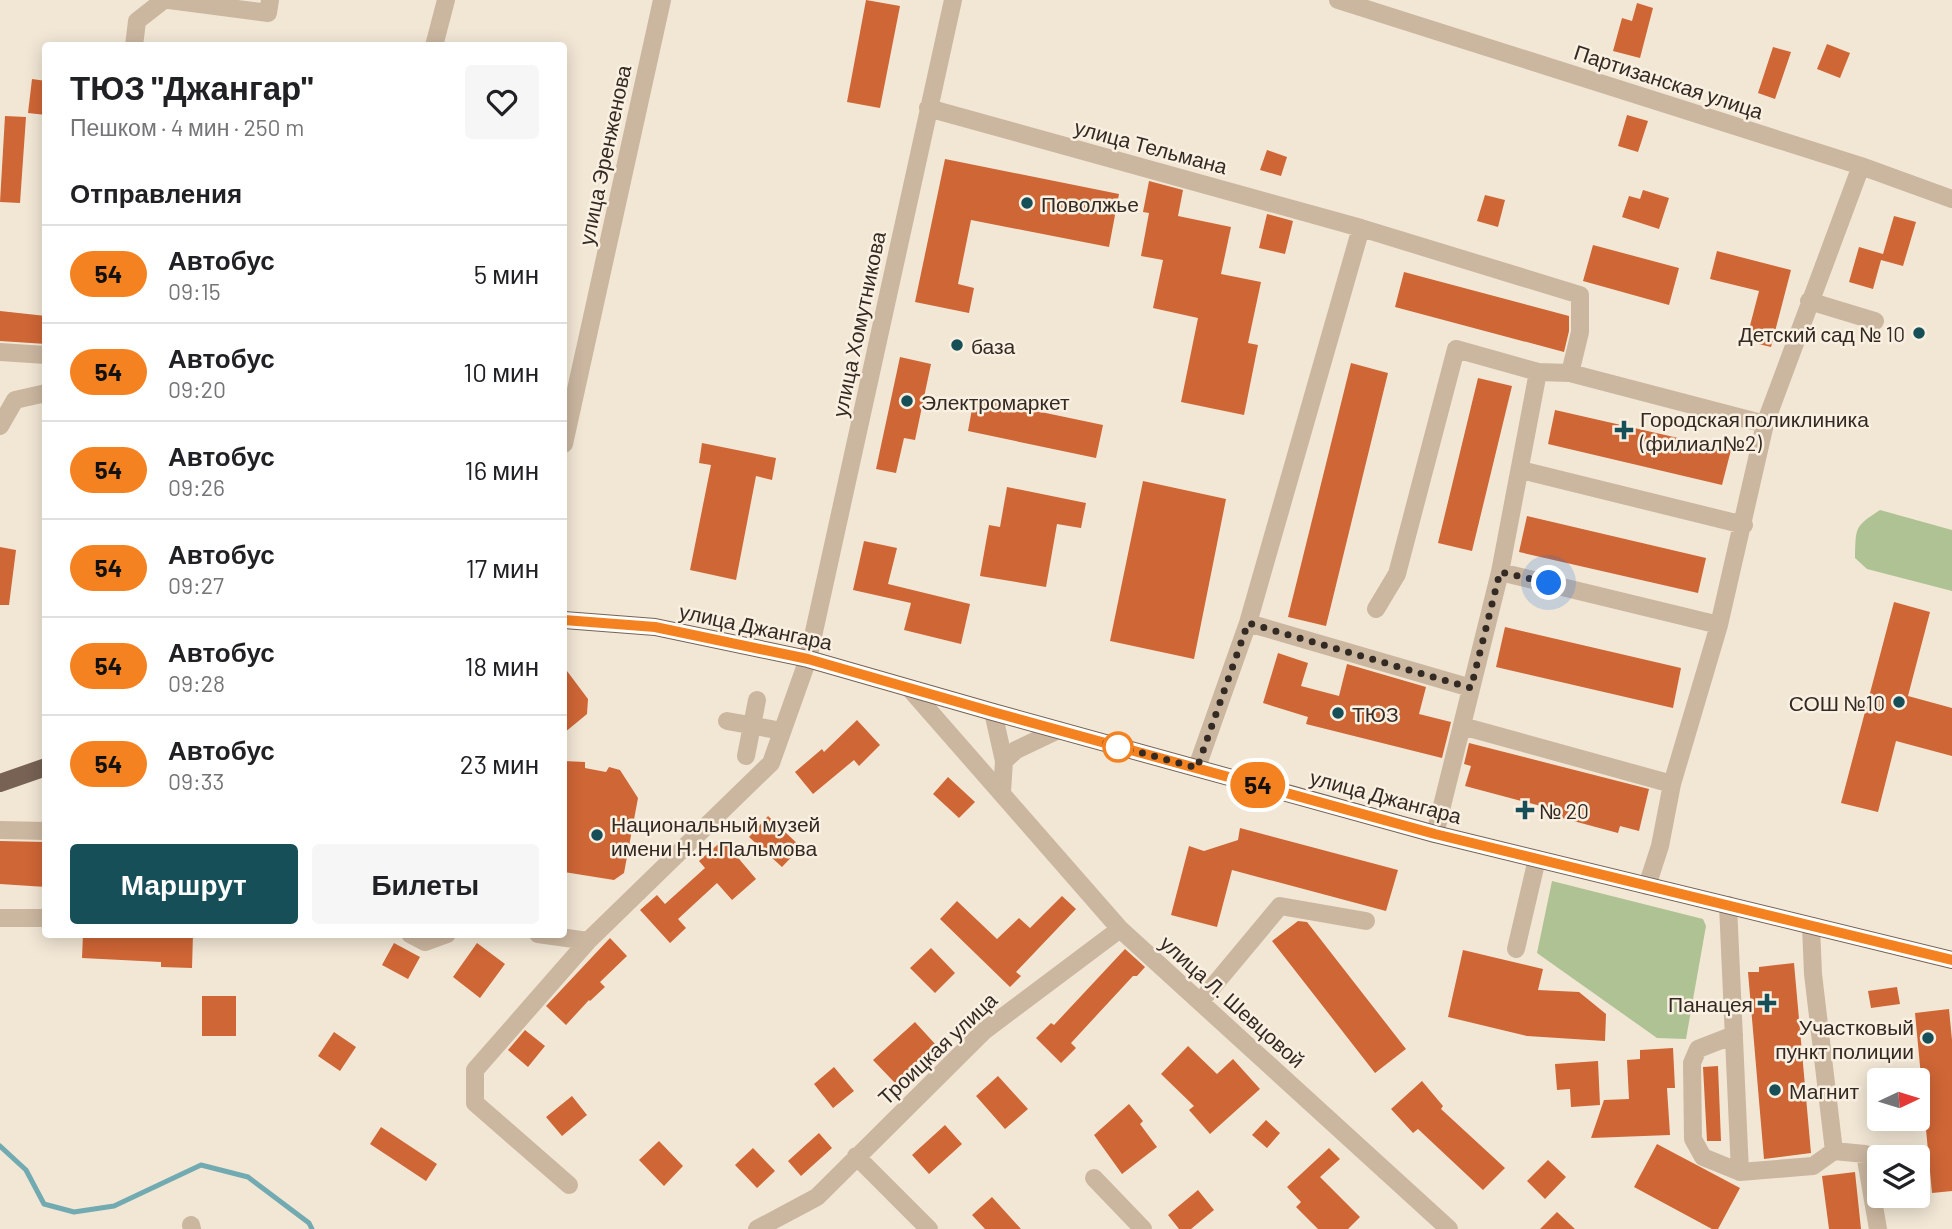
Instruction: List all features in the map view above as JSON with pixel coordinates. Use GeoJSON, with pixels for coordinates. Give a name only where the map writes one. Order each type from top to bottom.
{"type":"FeatureCollection","features":[{"type":"Feature","properties":{"kind":"main road","name":"улица Джангара"},"geometry":{"type":"LineString","coordinates":[[567,620],[655,627],[808,659],[1435,834],[1952,960]]}},
{"type":"Feature","properties":{"kind":"main road"},"geometry":{"type":"LineString","coordinates":[[0,783],[42,768]]}},
{"type":"Feature","properties":{"kind":"street"},"geometry":{"type":"LineString","coordinates":[[134,42],[136,21],[166,0],[268,13],[270,0]]}},
{"type":"Feature","properties":{"kind":"street"},"geometry":{"type":"LineString","coordinates":[[435,42],[446,0]]}},
{"type":"Feature","properties":{"kind":"street","name":"улица Эренженова"},"geometry":{"type":"LineString","coordinates":[[567,430],[662,0]]}},
{"type":"Feature","properties":{"kind":"street","name":"улица Хомутникова"},"geometry":{"type":"LineString","coordinates":[[569,1185],[475,1103],[475,1070],[588,941],[771,763],[808,659],[953,0]]}},
{"type":"Feature","properties":{"kind":"street","name":"Партизанская улица"},"geometry":{"type":"LineString","coordinates":[[1338,0],[1374,4],[1861,166],[1952,199]]}},
{"type":"Feature","properties":{"kind":"street","name":"улица Тельмана"},"geometry":{"type":"LineString","coordinates":[[928,108],[1362,228],[1580,295],[1580,332],[1570,373]]}},
{"type":"Feature","properties":{"kind":"street"},"geometry":{"type":"LineString","coordinates":[[1647,886],[1660,846],[1672,784],[1719,625],[1765,424],[1861,166]]}},
{"type":"Feature","properties":{"kind":"street"},"geometry":{"type":"LineString","coordinates":[[1197,768],[1248,623],[1362,228]]}},
{"type":"Feature","properties":{"kind":"street"},"geometry":{"type":"LineString","coordinates":[[1809,301],[1875,321]]}},
{"type":"Feature","properties":{"kind":"street"},"geometry":{"type":"LineString","coordinates":[[1376,609],[1397,574],[1456,349],[1538,372],[1570,373],[1765,424]]}},
{"type":"Feature","properties":{"kind":"street"},"geometry":{"type":"LineString","coordinates":[[0,352],[42,355]]}},
{"type":"Feature","properties":{"kind":"street"},"geometry":{"type":"LineString","coordinates":[[1435,834],[1500,572],[1538,372]]}},
{"type":"Feature","properties":{"kind":"street"},"geometry":{"type":"LineString","coordinates":[[0,426],[15,400],[42,394]]}},
{"type":"Feature","properties":{"kind":"street"},"geometry":{"type":"LineString","coordinates":[[1521,470],[1744,524]]}},
{"type":"Feature","properties":{"kind":"street"},"geometry":{"type":"LineString","coordinates":[[1500,572],[1719,625]]}},
{"type":"Feature","properties":{"kind":"street"},"geometry":{"type":"LineString","coordinates":[[1248,623],[1471,688]]}},
{"type":"Feature","properties":{"kind":"street","name":"улица Л. Шевцовой"},"geometry":{"type":"LineString","coordinates":[[910,689],[1120,929],[1449,1229]]}},
{"type":"Feature","properties":{"kind":"street"},"geometry":{"type":"LineString","coordinates":[[746,755],[757,700]]}},
{"type":"Feature","properties":{"kind":"street"},"geometry":{"type":"LineString","coordinates":[[993,712],[1004,761],[1002,792]]}},
{"type":"Feature","properties":{"kind":"street"},"geometry":{"type":"LineString","coordinates":[[727,721],[782,731]]}},
{"type":"Feature","properties":{"kind":"street"},"geometry":{"type":"LineString","coordinates":[[1462,726],[1672,784]]}},
{"type":"Feature","properties":{"kind":"street"},"geometry":{"type":"LineString","coordinates":[[1004,761],[1016,750],[1058,730]]}},
{"type":"Feature","properties":{"kind":"street"},"geometry":{"type":"LineString","coordinates":[[0,830],[42,831]]}},
{"type":"Feature","properties":{"kind":"street"},"geometry":{"type":"LineString","coordinates":[[1516,949],[1536,859]]}},
{"type":"Feature","properties":{"kind":"street"},"geometry":{"type":"LineString","coordinates":[[1728,905],[1740,1172]]}},
{"type":"Feature","properties":{"kind":"street"},"geometry":{"type":"LineString","coordinates":[[1200,1002],[1280,906],[1366,921]]}},
{"type":"Feature","properties":{"kind":"street"},"geometry":{"type":"LineString","coordinates":[[0,918],[42,918]]}},
{"type":"Feature","properties":{"kind":"street"},"geometry":{"type":"LineString","coordinates":[[1811,926],[1813,974],[1834,1151]]}},
{"type":"Feature","properties":{"kind":"street","name":"Троицкая улица"},"geometry":{"type":"LineString","coordinates":[[757,1229],[817,1197],[984,1031],[1120,929]]}},
{"type":"Feature","properties":{"kind":"street"},"geometry":{"type":"LineString","coordinates":[[418,938],[425,942],[436,938]]}},
{"type":"Feature","properties":{"kind":"street"},"geometry":{"type":"LineString","coordinates":[[567,938],[588,941]]}},
{"type":"Feature","properties":{"kind":"street"},"geometry":{"type":"LineString","coordinates":[[1734,1035],[1698,1048],[1692,1063],[1693,1139],[1703,1157],[1740,1172],[1812,1166],[1834,1151],[1865,1154],[1878,1229]]}},
{"type":"Feature","properties":{"kind":"street"},"geometry":{"type":"LineString","coordinates":[[856,1156],[929,1229]]}},
{"type":"Feature","properties":{"kind":"street"},"geometry":{"type":"LineString","coordinates":[[1094,1178],[1143,1229]]}},
{"type":"Feature","properties":{"kind":"green space"},"geometry":{"type":"Polygon","coordinates":[[[1880,510],[1952,530],[1952,591],[1867,569],[1855,558],[1858,529],[1865,520],[1880,510]]]}},
{"type":"Feature","properties":{"kind":"green space"},"geometry":{"type":"Polygon","coordinates":[[[1552,881],[1703,919],[1706,926],[1686,1039],[1657,1038],[1537,953],[1552,881]]]}},
{"type":"Feature","properties":{"kind":"building"},"geometry":{"type":"Polygon","coordinates":[[[866,0],[900,6],[880,108],[847,102],[866,0]]]}},
{"type":"Feature","properties":{"kind":"building"},"geometry":{"type":"Polygon","coordinates":[[[1637,3],[1653,8],[1640,58],[1613,51],[1622,18],[1632,21],[1637,3]]]}},
{"type":"Feature","properties":{"kind":"building"},"geometry":{"type":"Polygon","coordinates":[[[1827,44],[1850,53],[1840,78],[1817,69],[1827,44]]]}},
{"type":"Feature","properties":{"kind":"building"},"geometry":{"type":"Polygon","coordinates":[[[1773,47],[1791,52],[1775,99],[1758,93],[1773,47]]]}},
{"type":"Feature","properties":{"kind":"building"},"geometry":{"type":"Polygon","coordinates":[[[32,79],[42,80],[42,115],[28,113],[32,79]]]}},
{"type":"Feature","properties":{"kind":"building"},"geometry":{"type":"Polygon","coordinates":[[[1627,115],[1648,121],[1638,152],[1618,146],[1627,115]]]}},
{"type":"Feature","properties":{"kind":"building"},"geometry":{"type":"Polygon","coordinates":[[[5,116],[26,117],[20,203],[0,202],[5,116]]]}},
{"type":"Feature","properties":{"kind":"building"},"geometry":{"type":"Polygon","coordinates":[[[1267,150],[1287,157],[1281,176],[1260,170],[1267,150]]]}},
{"type":"Feature","properties":{"kind":"building","name":"Поволжье"},"geometry":{"type":"Polygon","coordinates":[[[945,159],[1119,194],[1109,247],[971,220],[958,284],[974,288],[969,313],[915,302],[945,159]]]}},
{"type":"Feature","properties":{"kind":"building"},"geometry":{"type":"Polygon","coordinates":[[[1149,181],[1183,190],[1178,216],[1231,227],[1221,274],[1261,282],[1248,343],[1258,345],[1244,415],[1181,402],[1198,318],[1153,308],[1163,260],[1141,256],[1149,213],[1143,212],[1149,181]]]}},
{"type":"Feature","properties":{"kind":"building"},"geometry":{"type":"Polygon","coordinates":[[[1643,190],[1669,198],[1659,229],[1622,217],[1629,196],[1640,199],[1643,190]]]}},
{"type":"Feature","properties":{"kind":"building"},"geometry":{"type":"Polygon","coordinates":[[[1485,195],[1505,200],[1498,227],[1477,221],[1485,195]]]}},
{"type":"Feature","properties":{"kind":"building"},"geometry":{"type":"Polygon","coordinates":[[[1267,214],[1293,221],[1285,254],[1259,248],[1267,214]]]}},
{"type":"Feature","properties":{"kind":"building"},"geometry":{"type":"Polygon","coordinates":[[[1894,216],[1916,222],[1903,266],[1881,260],[1873,289],[1849,282],[1859,247],[1883,254],[1894,216]]]}},
{"type":"Feature","properties":{"kind":"building"},"geometry":{"type":"Polygon","coordinates":[[[1593,245],[1679,268],[1669,305],[1583,281],[1593,245]]]}},
{"type":"Feature","properties":{"kind":"building"},"geometry":{"type":"Polygon","coordinates":[[[1717,251],[1791,270],[1771,347],[1746,341],[1759,291],[1710,279],[1717,251]]]}},
{"type":"Feature","properties":{"kind":"building"},"geometry":{"type":"Polygon","coordinates":[[[1404,272],[1569,316],[1564,352],[1395,307],[1404,272]]]}},
{"type":"Feature","properties":{"kind":"building"},"geometry":{"type":"Polygon","coordinates":[[[0,311],[42,316],[42,344],[0,341],[0,311]]]}},
{"type":"Feature","properties":{"kind":"building","name":"Электромаркет"},"geometry":{"type":"Polygon","coordinates":[[[900,357],[931,364],[915,440],[904,438],[896,473],[876,469],[900,357]]]}},
{"type":"Feature","properties":{"kind":"building"},"geometry":{"type":"Polygon","coordinates":[[[1351,363],[1388,373],[1326,626],[1288,617],[1351,363]]]}},
{"type":"Feature","properties":{"kind":"building"},"geometry":{"type":"Polygon","coordinates":[[[1478,378],[1512,386],[1472,551],[1438,543],[1478,378]]]}},
{"type":"Feature","properties":{"kind":"building"},"geometry":{"type":"Polygon","coordinates":[[[974,398],[1103,425],[1096,458],[968,431],[974,398]]]}},
{"type":"Feature","properties":{"kind":"building"},"geometry":{"type":"Polygon","coordinates":[[[1555,410],[1731,450],[1722,485],[1548,444],[1555,410]]]}},
{"type":"Feature","properties":{"kind":"building"},"geometry":{"type":"Polygon","coordinates":[[[702,443],[776,458],[772,480],[756,476],[736,580],[690,570],[711,465],[699,463],[702,443]]]}},
{"type":"Feature","properties":{"kind":"building"},"geometry":{"type":"Polygon","coordinates":[[[1143,481],[1226,499],[1194,659],[1110,641],[1143,481]]]}},
{"type":"Feature","properties":{"kind":"building"},"geometry":{"type":"Polygon","coordinates":[[[1007,487],[1086,503],[1081,528],[1057,524],[1046,587],[980,576],[989,525],[1000,527],[1007,487]]]}},
{"type":"Feature","properties":{"kind":"building"},"geometry":{"type":"Polygon","coordinates":[[[1527,516],[1706,558],[1698,593],[1519,552],[1527,516]]]}},
{"type":"Feature","properties":{"kind":"building"},"geometry":{"type":"Polygon","coordinates":[[[864,541],[897,548],[888,584],[970,604],[961,644],[904,630],[911,603],[853,590],[864,541]]]}},
{"type":"Feature","properties":{"kind":"building"},"geometry":{"type":"Polygon","coordinates":[[[0,547],[16,550],[9,605],[0,605],[0,547]]]}},
{"type":"Feature","properties":{"kind":"building","name":"СОШ №10"},"geometry":{"type":"Polygon","coordinates":[[[1894,602],[1930,612],[1908,696],[1952,708],[1952,756],[1896,741],[1878,812],[1841,803],[1894,602]]]}},
{"type":"Feature","properties":{"kind":"building"},"geometry":{"type":"Polygon","coordinates":[[[1505,627],[1681,668],[1673,708],[1496,667],[1505,627]]]}},
{"type":"Feature","properties":{"kind":"building"},"geometry":{"type":"Polygon","coordinates":[[[1278,653],[1308,663],[1301,686],[1339,696],[1347,664],[1426,687],[1419,714],[1451,722],[1442,758],[1306,724],[1308,717],[1263,703],[1278,653]]]}},
{"type":"Feature","properties":{"kind":"building"},"geometry":{"type":"Polygon","coordinates":[[[567,671],[588,699],[587,714],[567,731],[567,671]]]}},
{"type":"Feature","properties":{"kind":"building"},"geometry":{"type":"Polygon","coordinates":[[[857,720],[880,745],[859,766],[854,760],[813,794],[795,772],[822,749],[824,752],[857,720]]]}},
{"type":"Feature","properties":{"kind":"building"},"geometry":{"type":"Polygon","coordinates":[[[1469,743],[1649,789],[1639,831],[1620,826],[1618,833],[1551,815],[1552,809],[1465,786],[1471,766],[1464,764],[1469,743]]]}},
{"type":"Feature","properties":{"kind":"building","name":"Национальный музей имени Н.Н.Пальмова"},"geometry":{"type":"Polygon","coordinates":[[[567,761],[585,762],[585,768],[606,772],[609,767],[620,770],[638,798],[624,873],[614,880],[567,872],[567,761]]]}},
{"type":"Feature","properties":{"kind":"building"},"geometry":{"type":"Polygon","coordinates":[[[948,777],[975,802],[959,818],[933,794],[948,777]]]}},
{"type":"Feature","properties":{"kind":"building"},"geometry":{"type":"Polygon","coordinates":[[[768,816],[801,847],[782,867],[749,837],[768,816]]]}},
{"type":"Feature","properties":{"kind":"building"},"geometry":{"type":"Polygon","coordinates":[[[1240,828],[1398,870],[1386,911],[1232,870],[1217,927],[1171,915],[1189,846],[1204,851],[1238,840],[1240,828]]]}},
{"type":"Feature","properties":{"kind":"building"},"geometry":{"type":"Polygon","coordinates":[[[723,840],[756,879],[732,900],[717,883],[678,919],[686,928],[670,943],[640,910],[657,895],[665,904],[705,868],[699,861],[723,840]]]}},
{"type":"Feature","properties":{"kind":"building"},"geometry":{"type":"Polygon","coordinates":[[[0,841],[42,842],[42,887],[0,884],[0,841]]]}},
{"type":"Feature","properties":{"kind":"building"},"geometry":{"type":"Polygon","coordinates":[[[1062,896],[1076,909],[1016,972],[1021,976],[1010,987],[940,919],[957,901],[997,939],[1019,918],[1030,928],[1062,896]]]}},
{"type":"Feature","properties":{"kind":"building"},"geometry":{"type":"Polygon","coordinates":[[[1298,921],[1307,922],[1406,1049],[1375,1073],[1272,941],[1298,921]]]}},
{"type":"Feature","properties":{"kind":"building"},"geometry":{"type":"Polygon","coordinates":[[[83,938],[193,938],[192,968],[161,967],[161,962],[82,958],[83,938]]]}},
{"type":"Feature","properties":{"kind":"building"},"geometry":{"type":"Polygon","coordinates":[[[610,938],[627,956],[600,982],[605,987],[566,1025],[546,1006],[610,938]]]}},
{"type":"Feature","properties":{"kind":"building"},"geometry":{"type":"Polygon","coordinates":[[[394,943],[420,957],[408,979],[382,965],[394,943]]]}},
{"type":"Feature","properties":{"kind":"building"},"geometry":{"type":"Polygon","coordinates":[[[477,943],[505,964],[480,998],[453,977],[477,943]]]}},
{"type":"Feature","properties":{"kind":"building"},"geometry":{"type":"Polygon","coordinates":[[[931,948],[955,973],[935,993],[910,968],[931,948]]]}},
{"type":"Feature","properties":{"kind":"building"},"geometry":{"type":"Polygon","coordinates":[[[1125,949],[1145,967],[1137,976],[1133,976],[1071,1043],[1076,1048],[1061,1063],[1036,1038],[1051,1023],[1054,1025],[1125,949]]]}},
{"type":"Feature","properties":{"kind":"building"},"geometry":{"type":"Polygon","coordinates":[[[1463,950],[1543,969],[1538,990],[1579,992],[1606,1014],[1605,1041],[1527,1036],[1448,1017],[1463,950]]]}},
{"type":"Feature","properties":{"kind":"building"},"geometry":{"type":"Polygon","coordinates":[[[1794,963],[1811,1153],[1764,1159],[1748,972],[1759,972],[1759,967],[1794,963]]]}},
{"type":"Feature","properties":{"kind":"building"},"geometry":{"type":"Polygon","coordinates":[[[1897,987],[1900,1004],[1871,1008],[1868,991],[1897,987]]]}},
{"type":"Feature","properties":{"kind":"building"},"geometry":{"type":"Polygon","coordinates":[[[202,996],[236,996],[236,1036],[202,1036],[202,996]]]}},
{"type":"Feature","properties":{"kind":"building"},"geometry":{"type":"Polygon","coordinates":[[[1949,1009],[1952,1040],[1952,1191],[1932,1193],[1930,1145],[1927,1145],[1926,1131],[1930,1131],[1930,1068],[1920,1068],[1915,1013],[1949,1009]]]}},
{"type":"Feature","properties":{"kind":"building"},"geometry":{"type":"Polygon","coordinates":[[[915,1022],[936,1045],[895,1083],[873,1060],[915,1022]]]}},
{"type":"Feature","properties":{"kind":"building"},"geometry":{"type":"Polygon","coordinates":[[[525,1030],[545,1046],[528,1067],[508,1050],[525,1030]]]}},
{"type":"Feature","properties":{"kind":"building"},"geometry":{"type":"Polygon","coordinates":[[[334,1032],[356,1047],[340,1071],[318,1056],[334,1032]]]}},
{"type":"Feature","properties":{"kind":"building"},"geometry":{"type":"Polygon","coordinates":[[[1188,1046],[1217,1074],[1233,1059],[1260,1089],[1210,1134],[1189,1110],[1194,1106],[1161,1074],[1188,1046]]]}},
{"type":"Feature","properties":{"kind":"building"},"geometry":{"type":"Polygon","coordinates":[[[1673,1048],[1675,1088],[1667,1088],[1670,1135],[1591,1138],[1604,1100],[1629,1099],[1627,1060],[1640,1059],[1640,1050],[1673,1048]]]}},
{"type":"Feature","properties":{"kind":"building"},"geometry":{"type":"Polygon","coordinates":[[[1598,1061],[1600,1105],[1571,1107],[1570,1089],[1557,1090],[1555,1064],[1598,1061]]]}},
{"type":"Feature","properties":{"kind":"building"},"geometry":{"type":"Polygon","coordinates":[[[1718,1066],[1721,1141],[1707,1141],[1703,1067],[1718,1066]]]}},
{"type":"Feature","properties":{"kind":"building"},"geometry":{"type":"Polygon","coordinates":[[[834,1067],[854,1091],[833,1108],[814,1084],[834,1067]]]}},
{"type":"Feature","properties":{"kind":"building"},"geometry":{"type":"Polygon","coordinates":[[[998,1076],[1028,1109],[1005,1129],[976,1096],[998,1076]]]}},
{"type":"Feature","properties":{"kind":"building"},"geometry":{"type":"Polygon","coordinates":[[[1422,1081],[1443,1106],[1441,1109],[1505,1168],[1483,1190],[1418,1129],[1413,1133],[1391,1109],[1422,1081]]]}},
{"type":"Feature","properties":{"kind":"building"},"geometry":{"type":"Polygon","coordinates":[[[572,1096],[587,1115],[562,1136],[546,1117],[572,1096]]]}},
{"type":"Feature","properties":{"kind":"building"},"geometry":{"type":"Polygon","coordinates":[[[1129,1104],[1143,1121],[1140,1124],[1157,1147],[1122,1174],[1094,1135],[1129,1104]]]}},
{"type":"Feature","properties":{"kind":"building"},"geometry":{"type":"Polygon","coordinates":[[[1266,1120],[1280,1133],[1267,1148],[1252,1135],[1266,1120]]]}},
{"type":"Feature","properties":{"kind":"building"},"geometry":{"type":"Polygon","coordinates":[[[945,1125],[962,1144],[929,1174],[912,1155],[945,1125]]]}},
{"type":"Feature","properties":{"kind":"building"},"geometry":{"type":"Polygon","coordinates":[[[381,1127],[437,1164],[426,1181],[370,1144],[381,1127]]]}},
{"type":"Feature","properties":{"kind":"building"},"geometry":{"type":"Polygon","coordinates":[[[819,1133],[832,1148],[801,1176],[788,1161],[819,1133]]]}},
{"type":"Feature","properties":{"kind":"building"},"geometry":{"type":"Polygon","coordinates":[[[659,1141],[683,1166],[664,1186],[639,1160],[659,1141]]]}},
{"type":"Feature","properties":{"kind":"building"},"geometry":{"type":"Polygon","coordinates":[[[1657,1144],[1740,1188],[1718,1229],[1712,1229],[1634,1187],[1657,1144]]]}},
{"type":"Feature","properties":{"kind":"building"},"geometry":{"type":"Polygon","coordinates":[[[753,1148],[775,1171],[757,1188],[735,1165],[753,1148]]]}},
{"type":"Feature","properties":{"kind":"building"},"geometry":{"type":"Polygon","coordinates":[[[1329,1148],[1340,1159],[1320,1177],[1360,1217],[1348,1229],[1318,1229],[1296,1207],[1301,1202],[1287,1187],[1329,1148]]]}},
{"type":"Feature","properties":{"kind":"building"},"geometry":{"type":"Polygon","coordinates":[[[1548,1160],[1566,1177],[1545,1199],[1527,1181],[1548,1160]]]}},
{"type":"Feature","properties":{"kind":"building"},"geometry":{"type":"Polygon","coordinates":[[[1855,1172],[1861,1229],[1829,1229],[1822,1176],[1855,1172]]]}},
{"type":"Feature","properties":{"kind":"building"},"geometry":{"type":"Polygon","coordinates":[[[1198,1190],[1214,1210],[1191,1229],[1179,1229],[1168,1215],[1198,1190]]]}},
{"type":"Feature","properties":{"kind":"building"},"geometry":{"type":"Polygon","coordinates":[[[992,1197],[1021,1229],[985,1229],[972,1215],[992,1197]]]}},
{"type":"Feature","properties":{"kind":"building"},"geometry":{"type":"Polygon","coordinates":[[[1557,1212],[1575,1229],[1540,1229],[1557,1212]]]}},
{"type":"Feature","properties":{"kind":"waterway"},"geometry":{"type":"LineString","coordinates":[[0,1146],[26,1170],[44,1204],[74,1212],[114,1206],[201,1165],[248,1177],[309,1223],[312,1229]]}},
{"type":"Feature","properties":{"kind":"bus line","name":"54"},"geometry":{"type":"LineString","coordinates":[[567,620],[655,627],[808,659],[1435,834],[1952,960]]}},
{"type":"Feature","properties":{"kind":"place","name":"Поволжье"},"geometry":{"type":"Point","coordinates":[1027,203]}},
{"type":"Feature","properties":{"kind":"place","name":"Детский сад № 10"},"geometry":{"type":"Point","coordinates":[1919,333]}},
{"type":"Feature","properties":{"kind":"place","name":"база"},"geometry":{"type":"Point","coordinates":[957,345]}},
{"type":"Feature","properties":{"kind":"place","name":"Электромаркет"},"geometry":{"type":"Point","coordinates":[907,401]}},
{"type":"Feature","properties":{"kind":"place","name":"Городская поликлиника (филиал№2)"},"geometry":{"type":"Point","coordinates":[1624,430]}},
{"type":"Feature","properties":{"kind":"place","name":"СОШ №10"},"geometry":{"type":"Point","coordinates":[1899,702]}},
{"type":"Feature","properties":{"kind":"place","name":"ТЮЗ"},"geometry":{"type":"Point","coordinates":[1338,713]}},
{"type":"Feature","properties":{"kind":"place","name":"№ 20"},"geometry":{"type":"Point","coordinates":[1525,810]}},
{"type":"Feature","properties":{"kind":"place","name":"Национальный музей имени Н.Н.Пальмова"},"geometry":{"type":"Point","coordinates":[597,835]}},
{"type":"Feature","properties":{"kind":"place","name":"Панацея"},"geometry":{"type":"Point","coordinates":[1767,1003]}},
{"type":"Feature","properties":{"kind":"place","name":"Участковый пункт полиции"},"geometry":{"type":"Point","coordinates":[1928,1038]}},
{"type":"Feature","properties":{"kind":"place","name":"Магнит"},"geometry":{"type":"Point","coordinates":[1775,1090]}},
{"type":"Feature","properties":{"kind":"route"},"geometry":{"type":"LineString","coordinates":[[1118,747],[1106,743],[1197,768],[1248,623],[1471,688],[1500,572],[1549,583]]}}]}
